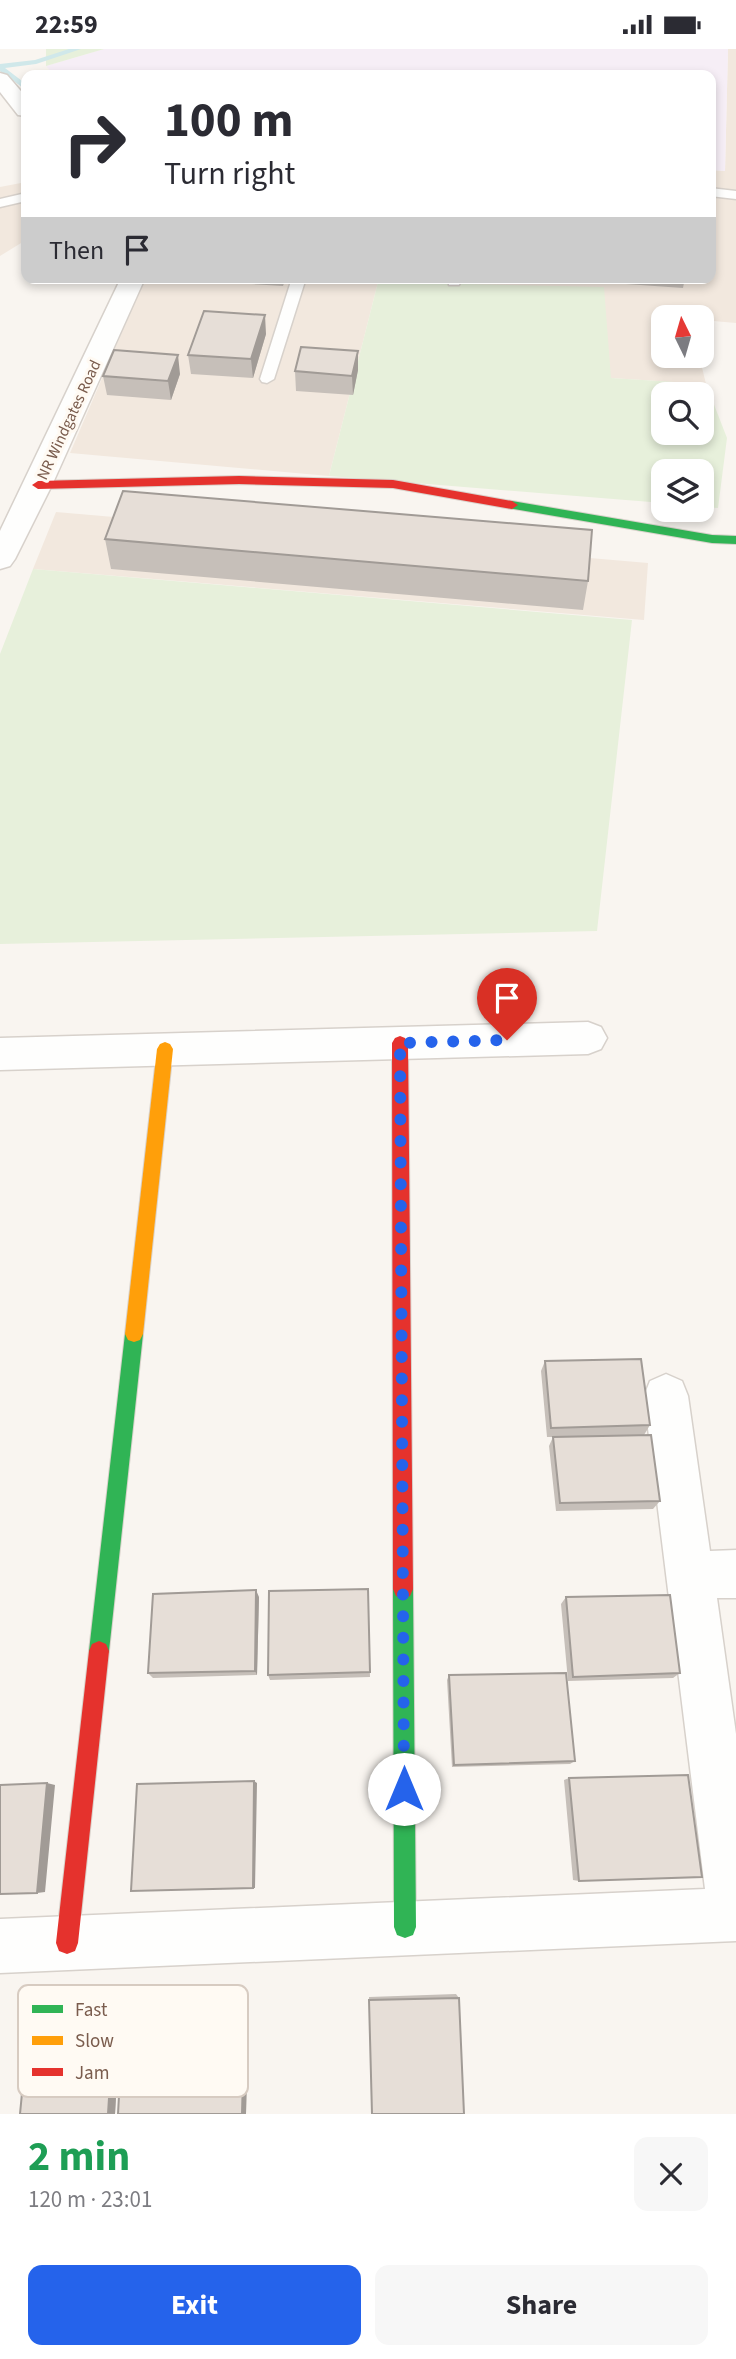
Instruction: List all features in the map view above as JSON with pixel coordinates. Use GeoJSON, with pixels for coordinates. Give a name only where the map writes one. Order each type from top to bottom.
{"type":"FeatureCollection","features":[{"type":"Feature","properties":{"kind":"street"},"geometry":{"type":"LineString","coordinates":[[0,79],[21,104]]}},
{"type":"Feature","properties":{"kind":"street","name":"NR Windgates Road"},"geometry":{"type":"LineString","coordinates":[[0,559],[38,485],[130,284]]}},
{"type":"Feature","properties":{"kind":"street"},"geometry":{"type":"LineString","coordinates":[[38,485],[239,480],[393,484],[712,539],[736,540]]}},
{"type":"Feature","properties":{"kind":"street"},"geometry":{"type":"LineString","coordinates":[[0,1054],[587,1038]]}},
{"type":"Feature","properties":{"kind":"street"},"geometry":{"type":"LineString","coordinates":[[400,1043],[405,1927]]}},
{"type":"Feature","properties":{"kind":"street"},"geometry":{"type":"LineString","coordinates":[[67,1943],[165,1049]]}},
{"type":"Feature","properties":{"kind":"street"},"geometry":{"type":"LineString","coordinates":[[0,1946],[736,1914],[712,1575],[666,1396]]}},
{"type":"Feature","properties":{"kind":"lane"},"geometry":{"type":"LineString","coordinates":[[716,193],[736,195]]}},
{"type":"Feature","properties":{"kind":"lane"},"geometry":{"type":"LineString","coordinates":[[0,203],[21,198]]}},
{"type":"Feature","properties":{"kind":"lane"},"geometry":{"type":"LineString","coordinates":[[267,379],[297,284]]}},
{"type":"Feature","properties":{"kind":"shaded area"},"geometry":{"type":"Polygon","coordinates":[[[104,49],[728,49],[725,171],[716,170],[716,70],[50,70],[46,66],[104,49]]]}},
{"type":"Feature","properties":{"kind":"shaded area"},"geometry":{"type":"Polygon","coordinates":[[[728,49],[736,49],[736,323],[714,321],[714,305],[651,305],[651,368],[702,368],[706,382],[611,378],[383,284],[716,284],[716,170],[725,171],[728,49]]]}},
{"type":"Feature","properties":{"kind":"shaded area"},"geometry":{"type":"Polygon","coordinates":[[[21,183],[21,243],[0,256],[0,187],[21,183]]]}},
{"type":"Feature","properties":{"kind":"shaded area"},"geometry":{"type":"Polygon","coordinates":[[[142,284],[377,284],[329,476],[70,453],[142,284]]]}},
{"type":"Feature","properties":{"kind":"shaded area"},"geometry":{"type":"Polygon","coordinates":[[[56,512],[648,563],[644,620],[33,569],[56,512]]]}},
{"type":"Feature","properties":{"kind":"green space"},"geometry":{"type":"Polygon","coordinates":[[[46,49],[104,49],[46,66],[46,49]]]}},
{"type":"Feature","properties":{"kind":"green space"},"geometry":{"type":"Polygon","coordinates":[[[377,284],[604,287],[611,378],[674,382],[651,382],[651,445],[714,445],[714,405],[727,438],[718,508],[714,508],[714,459],[651,459],[651,502],[329,476],[377,284]]]}},
{"type":"Feature","properties":{"kind":"green space"},"geometry":{"type":"Polygon","coordinates":[[[33,569],[632,620],[597,931],[0,944],[0,654],[33,569]]]}},
{"type":"Feature","properties":{"kind":"building"},"geometry":{"type":"Polygon","coordinates":[[[204,311],[265,315],[251,359],[188,355],[204,311]]]}},
{"type":"Feature","properties":{"kind":"building"},"geometry":{"type":"Polygon","coordinates":[[[301,347],[358,351],[352,376],[295,371],[301,347]]]}},
{"type":"Feature","properties":{"kind":"building"},"geometry":{"type":"Polygon","coordinates":[[[114,350],[178,355],[168,381],[103,376],[114,350]]]}},
{"type":"Feature","properties":{"kind":"building"},"geometry":{"type":"Polygon","coordinates":[[[123,491],[592,530],[588,581],[105,539],[123,491]]]}},
{"type":"Feature","properties":{"kind":"building"},"geometry":{"type":"Polygon","coordinates":[[[641,1359],[650,1425],[551,1428],[545,1361],[641,1359]]]}},
{"type":"Feature","properties":{"kind":"building"},"geometry":{"type":"Polygon","coordinates":[[[651,1435],[660,1501],[560,1503],[553,1437],[651,1435]]]}},
{"type":"Feature","properties":{"kind":"building"},"geometry":{"type":"Polygon","coordinates":[[[368,1589],[370,1672],[268,1675],[269,1591],[368,1589]]]}},
{"type":"Feature","properties":{"kind":"building"},"geometry":{"type":"Polygon","coordinates":[[[256,1590],[255,1671],[148,1673],[153,1594],[256,1590]]]}},
{"type":"Feature","properties":{"kind":"building"},"geometry":{"type":"Polygon","coordinates":[[[670,1595],[680,1673],[573,1677],[566,1597],[670,1595]]]}},
{"type":"Feature","properties":{"kind":"building"},"geometry":{"type":"Polygon","coordinates":[[[566,1673],[575,1761],[454,1765],[449,1675],[566,1673]]]}},
{"type":"Feature","properties":{"kind":"building"},"geometry":{"type":"Polygon","coordinates":[[[688,1775],[702,1877],[579,1881],[569,1778],[688,1775]]]}},
{"type":"Feature","properties":{"kind":"building"},"geometry":{"type":"Polygon","coordinates":[[[254,1781],[253,1888],[131,1891],[137,1784],[254,1781]]]}},
{"type":"Feature","properties":{"kind":"building"},"geometry":{"type":"Polygon","coordinates":[[[47,1783],[37,1893],[0,1894],[0,1785],[47,1783]]]}},
{"type":"Feature","properties":{"kind":"building"},"geometry":{"type":"Polygon","coordinates":[[[459,1998],[464,2114],[372,2114],[369,2000],[459,1998]]]}},
{"type":"Feature","properties":{"kind":"building"},"geometry":{"type":"Polygon","coordinates":[[[22,2097],[109,2097],[108,2114],[20,2114],[22,2097]]]}},
{"type":"Feature","properties":{"kind":"building"},"geometry":{"type":"Polygon","coordinates":[[[119,2097],[242,2097],[242,2114],[118,2114],[119,2097]]]}},
{"type":"Feature","properties":{"kind":"waterway"},"geometry":{"type":"LineString","coordinates":[[0,66],[36,62],[77,49]]}},
{"type":"Feature","properties":{"kind":"waterway"},"geometry":{"type":"LineString","coordinates":[[0,67],[21,84]]}},
{"type":"Feature","properties":{"kind":"traffic: fast"},"geometry":{"type":"LineString","coordinates":[[512,505],[712,539],[736,540]]}},
{"type":"Feature","properties":{"kind":"traffic: fast"},"geometry":{"type":"LineString","coordinates":[[99,1651],[134,1334]]}},
{"type":"Feature","properties":{"kind":"traffic: fast"},"geometry":{"type":"LineString","coordinates":[[403,1589],[405,1927]]}},
{"type":"Feature","properties":{"kind":"traffic: slow"},"geometry":{"type":"LineString","coordinates":[[134,1334],[165,1049]]}},
{"type":"Feature","properties":{"kind":"traffic: jam"},"geometry":{"type":"LineString","coordinates":[[38,485],[239,480],[393,484],[512,505]]}},
{"type":"Feature","properties":{"kind":"traffic: jam"},"geometry":{"type":"LineString","coordinates":[[400,1043],[403,1589]]}},
{"type":"Feature","properties":{"kind":"traffic: jam"},"geometry":{"type":"LineString","coordinates":[[67,1943],[99,1651]]}},
{"type":"Feature","properties":{"kind":"route"},"geometry":{"type":"LineString","coordinates":[[404,1789],[400,1043],[507,1040]]}}]}
